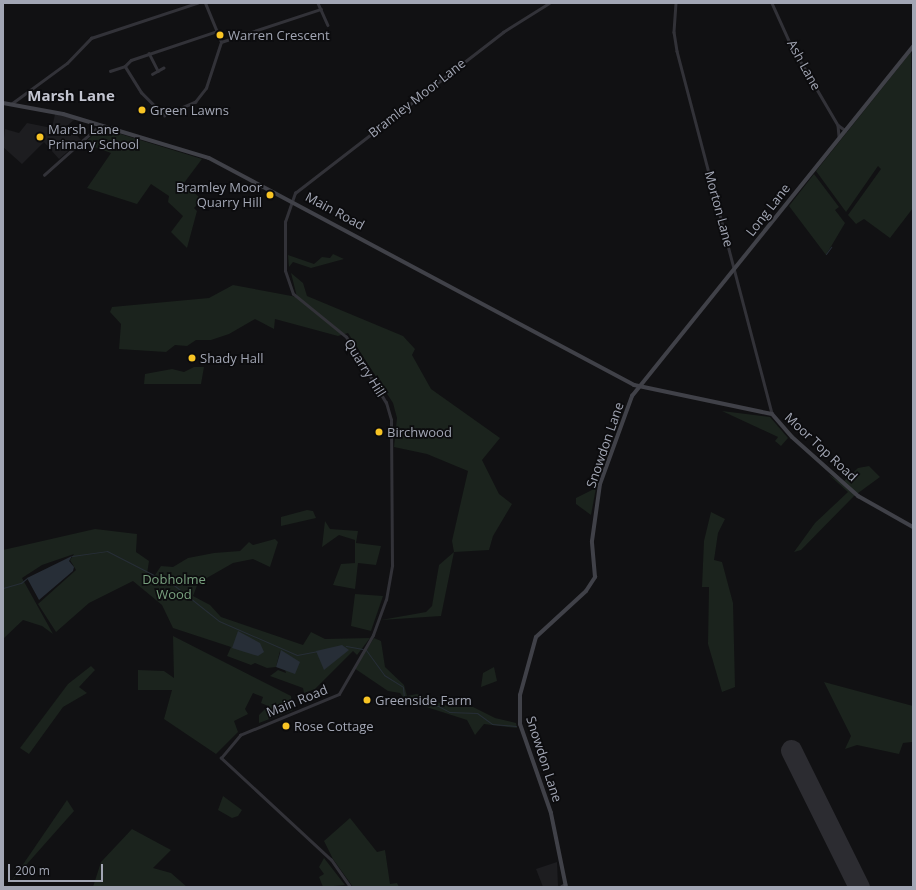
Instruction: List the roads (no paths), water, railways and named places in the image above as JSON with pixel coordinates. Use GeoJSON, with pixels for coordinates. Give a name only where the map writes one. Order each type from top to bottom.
{"type":"FeatureCollection","features":[{"type":"Feature","properties":{"kind":"main road","name":"Long Lane"},"geometry":{"type":"LineString","coordinates":[[637,386],[735,268],[913,46]]}},
{"type":"Feature","properties":{"kind":"main road","name":"Main Road"},"geometry":{"type":"LineString","coordinates":[[3,103],[52,111],[209,158],[290,199],[637,386]]}},
{"type":"Feature","properties":{"kind":"main road","name":"Moor Top Road"},"geometry":{"type":"LineString","coordinates":[[637,386],[772,414],[858,496],[913,527]]}},
{"type":"Feature","properties":{"kind":"main road","name":"Snowdon Lane"},"geometry":{"type":"LineString","coordinates":[[566,886],[551,812],[520,724],[520,695],[536,637],[586,591],[595,577],[592,541],[600,484],[637,386]]}},
{"type":"Feature","properties":{"kind":"street"},"geometry":{"type":"LineString","coordinates":[[11,105],[61,67],[92,38],[197,3]]}},
{"type":"Feature","properties":{"kind":"street"},"geometry":{"type":"LineString","coordinates":[[125,66],[141,92],[167,115],[195,102],[204,92],[222,42],[205,3]]}},
{"type":"Feature","properties":{"kind":"street"},"geometry":{"type":"LineString","coordinates":[[318,3],[328,25]]}},
{"type":"Feature","properties":{"kind":"street","name":"Bramley Moor Lane"},"geometry":{"type":"LineString","coordinates":[[290,199],[498,36],[549,3]]}},
{"type":"Feature","properties":{"kind":"street","name":"Morton Lane"},"geometry":{"type":"LineString","coordinates":[[676,3],[674,18],[677,50],[772,414]]}},
{"type":"Feature","properties":{"kind":"street","name":"Ash Lane"},"geometry":{"type":"LineString","coordinates":[[772,3],[791,45],[838,125],[840,137]]}},
{"type":"Feature","properties":{"kind":"street"},"geometry":{"type":"LineString","coordinates":[[222,42],[321,9]]}},
{"type":"Feature","properties":{"kind":"street"},"geometry":{"type":"LineString","coordinates":[[110,71],[114,67],[125,66],[131,60],[149,53],[217,31]]}},
{"type":"Feature","properties":{"kind":"street"},"geometry":{"type":"LineString","coordinates":[[149,53],[158,71]]}},
{"type":"Feature","properties":{"kind":"street"},"geometry":{"type":"LineString","coordinates":[[152,74],[163,68]]}},
{"type":"Feature","properties":{"kind":"street"},"geometry":{"type":"LineString","coordinates":[[44,175],[101,125]]}},
{"type":"Feature","properties":{"kind":"street","name":"Ash Lane"},"geometry":{"type":"LineString","coordinates":[[838,125],[845,130]]}},
{"type":"Feature","properties":{"kind":"street","name":"Quarry Hill"},"geometry":{"type":"LineString","coordinates":[[290,199],[283,246],[285,271],[293,294],[346,337],[369,370],[391,420]]}},
{"type":"Feature","properties":{"kind":"street","name":"Main Road"},"geometry":{"type":"LineString","coordinates":[[350,887],[331,860],[272,801],[226,765],[222,756],[240,735],[339,694],[367,648],[386,600],[392,566],[391,420]]}},
{"type":"Feature","properties":{"kind":"street"},"geometry":{"type":"LineString","coordinates":[[560,887],[566,886]]}},
{"type":"Feature","properties":{"kind":"waterway"},"geometry":{"type":"LineString","coordinates":[[826,254],[831,247]]}},
{"type":"Feature","properties":{"kind":"waterway"},"geometry":{"type":"LineString","coordinates":[[72,556],[107,551],[175,586],[219,621],[297,655],[317,651]]}},
{"type":"Feature","properties":{"kind":"waterway"},"geometry":{"type":"LineString","coordinates":[[3,588],[21,583],[27,578]]}},
{"type":"Feature","properties":{"kind":"waterway"},"geometry":{"type":"LineString","coordinates":[[346,646],[363,649]]}},
{"type":"Feature","properties":{"kind":"waterway"},"geometry":{"type":"LineString","coordinates":[[366,650],[384,675],[403,687],[404,699],[425,699],[449,712],[477,713],[492,724],[516,726]]}},
{"type":"Feature","properties":{"kind":"place","name":"Warren Crescent"},"geometry":{"type":"Point","coordinates":[220,35]}},
{"type":"Feature","properties":{"kind":"place","name":"Green Lawns"},"geometry":{"type":"Point","coordinates":[142,110]}},
{"type":"Feature","properties":{"kind":"place","name":"Marsh Lane Primary School"},"geometry":{"type":"Point","coordinates":[40,137]}},
{"type":"Feature","properties":{"kind":"place","name":"Bramley Moor Quarry Hill"},"geometry":{"type":"Point","coordinates":[270,195]}},
{"type":"Feature","properties":{"kind":"place","name":"Shady Hall"},"geometry":{"type":"Point","coordinates":[192,358]}},
{"type":"Feature","properties":{"kind":"place","name":"Birchwood"},"geometry":{"type":"Point","coordinates":[379,432]}},
{"type":"Feature","properties":{"kind":"place","name":"Greenside Farm"},"geometry":{"type":"Point","coordinates":[367,700]}},
{"type":"Feature","properties":{"kind":"place","name":"Rose Cottage"},"geometry":{"type":"Point","coordinates":[286,726]}},
{"type":"Feature","properties":{"kind":"district","name":"Marsh Lane"},"geometry":{"type":"Point","coordinates":[71,96]}},
{"type":"Feature","properties":{"kind":"park label","name":"Dobholme Wood"},"geometry":{"type":"Point","coordinates":[174,588]}}]}
